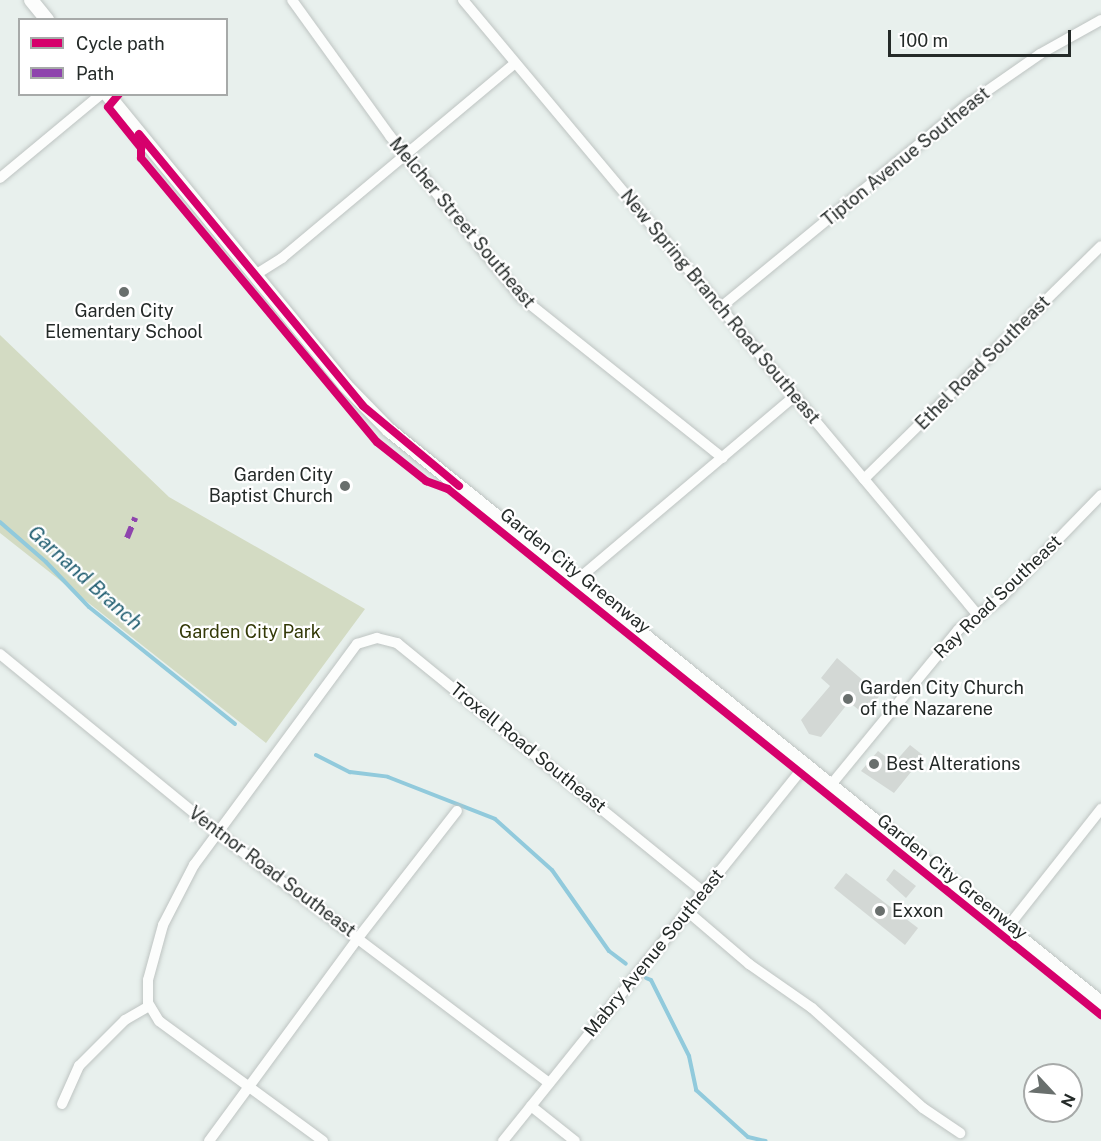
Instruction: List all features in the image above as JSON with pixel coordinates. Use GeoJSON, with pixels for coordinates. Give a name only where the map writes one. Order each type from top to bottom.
{"type":"FeatureCollection","features":[{"type":"Feature","properties":{"kind":"street"},"geometry":{"type":"LineString","coordinates":[[30,0],[45,18]]}},
{"type":"Feature","properties":{"kind":"street","name":"Melcher Street Southeast"},"geometry":{"type":"LineString","coordinates":[[292,0],[407,156],[538,315],[723,458]]}},
{"type":"Feature","properties":{"kind":"street","name":"New Spring Branch Road Southeast"},"geometry":{"type":"LineString","coordinates":[[463,0],[977,614]]}},
{"type":"Feature","properties":{"kind":"street","name":"Tipton Avenue Southeast"},"geometry":{"type":"LineString","coordinates":[[721,307],[971,102],[1040,54],[1101,20]]}},
{"type":"Feature","properties":{"kind":"street"},"geometry":{"type":"LineString","coordinates":[[255,275],[282,258],[407,156],[515,63]]}},
{"type":"Feature","properties":{"kind":"street"},"geometry":{"type":"LineString","coordinates":[[0,178],[99,96]]}},
{"type":"Feature","properties":{"kind":"street"},"geometry":{"type":"LineString","coordinates":[[109,96],[368,411],[1101,1004]]}},
{"type":"Feature","properties":{"kind":"street","name":"Ethel Road Southeast"},"geometry":{"type":"LineString","coordinates":[[864,479],[1101,246]]}},
{"type":"Feature","properties":{"kind":"street"},"geometry":{"type":"LineString","coordinates":[[578,580],[795,396]]}},
{"type":"Feature","properties":{"kind":"street","name":"Ray Road Southeast"},"geometry":{"type":"LineString","coordinates":[[830,786],[900,696],[958,630],[1000,599],[1101,495]]}},
{"type":"Feature","properties":{"kind":"street","name":"Troxell Road Southeast"},"geometry":{"type":"LineString","coordinates":[[149,1006],[150,963],[163,925],[216,831],[347,656],[366,639],[377,638],[397,643],[703,892]]}},
{"type":"Feature","properties":{"kind":"street","name":"Ventnor Road Southeast"},"geometry":{"type":"LineString","coordinates":[[0,654],[216,831],[549,1083]]}},
{"type":"Feature","properties":{"kind":"street","name":"Mabry Avenue Southeast"},"geometry":{"type":"LineString","coordinates":[[503,1141],[805,765]]}},
{"type":"Feature","properties":{"kind":"street"},"geometry":{"type":"LineString","coordinates":[[1007,928],[1101,809]]}},
{"type":"Feature","properties":{"kind":"street"},"geometry":{"type":"LineString","coordinates":[[209,1141],[252,1086],[358,938],[457,811]]}},
{"type":"Feature","properties":{"kind":"street"},"geometry":{"type":"LineString","coordinates":[[687,911],[749,964],[812,1008],[922,1108],[960,1133]]}},
{"type":"Feature","properties":{"kind":"street"},"geometry":{"type":"LineString","coordinates":[[62,1104],[79,1066],[125,1020],[149,1006],[159,1021],[252,1086],[323,1141]]}},
{"type":"Feature","properties":{"kind":"street"},"geometry":{"type":"LineString","coordinates":[[531,1106],[575,1141]]}},
{"type":"Feature","properties":{"kind":"green space","name":"Garden City Park"},"geometry":{"type":"Polygon","coordinates":[[[0,335],[169,497],[365,609],[266,743],[0,533],[0,335]]]}},
{"type":"Feature","properties":{"kind":"building","name":"Garden City Church of the Nazarene"},"geometry":{"type":"Polygon","coordinates":[[[837,658],[880,695],[865,715],[849,702],[821,737],[809,734],[801,720],[830,686],[821,678],[837,658]]]}},
{"type":"Feature","properties":{"kind":"building"},"geometry":{"type":"Polygon","coordinates":[[[910,745],[924,756],[894,793],[861,771],[878,751],[894,763],[910,745]]]}},
{"type":"Feature","properties":{"kind":"building"},"geometry":{"type":"Polygon","coordinates":[[[894,869],[916,886],[906,898],[886,880],[894,869]]]}},
{"type":"Feature","properties":{"kind":"building"},"geometry":{"type":"Polygon","coordinates":[[[846,873],[918,928],[905,945],[834,888],[846,873]]]}},
{"type":"Feature","properties":{"kind":"waterway","name":"Garnand Branch"},"geometry":{"type":"LineString","coordinates":[[0,522],[46,562],[89,607],[235,724]]}},
{"type":"Feature","properties":{"kind":"waterway","name":"Garnand Branch"},"geometry":{"type":"LineString","coordinates":[[316,755],[350,772],[388,777],[495,819],[552,870],[609,951],[626,964]]}},
{"type":"Feature","properties":{"kind":"waterway","name":"Garnand Branch"},"geometry":{"type":"LineString","coordinates":[[646,978],[651,980],[689,1056],[696,1090],[748,1137],[766,1141]]}},
{"type":"Feature","properties":{"kind":"marked path"},"geometry":{"type":"LineString","coordinates":[[127,538],[135,518]]}},
{"type":"Feature","properties":{"kind":"cycle path","name":"Garden City Greenway"},"geometry":{"type":"LineString","coordinates":[[117,96],[108,107],[141,148],[141,158],[377,442],[426,481],[448,489],[1101,1015]]}},
{"type":"Feature","properties":{"kind":"cycle path"},"geometry":{"type":"LineString","coordinates":[[139,134],[363,406],[459,486]]}},
{"type":"Feature","properties":{"kind":"place","name":"Garden City Elementary School"},"geometry":{"type":"Point","coordinates":[124,292]}},
{"type":"Feature","properties":{"kind":"place","name":"Garden City Baptist Church"},"geometry":{"type":"Point","coordinates":[345,486]}},
{"type":"Feature","properties":{"kind":"place","name":"Garden City Church of the Nazarene"},"geometry":{"type":"Point","coordinates":[848,699]}},
{"type":"Feature","properties":{"kind":"place","name":"Best Alterations"},"geometry":{"type":"Point","coordinates":[874,764]}},
{"type":"Feature","properties":{"kind":"place","name":"Exxon"},"geometry":{"type":"Point","coordinates":[880,911]}}]}
